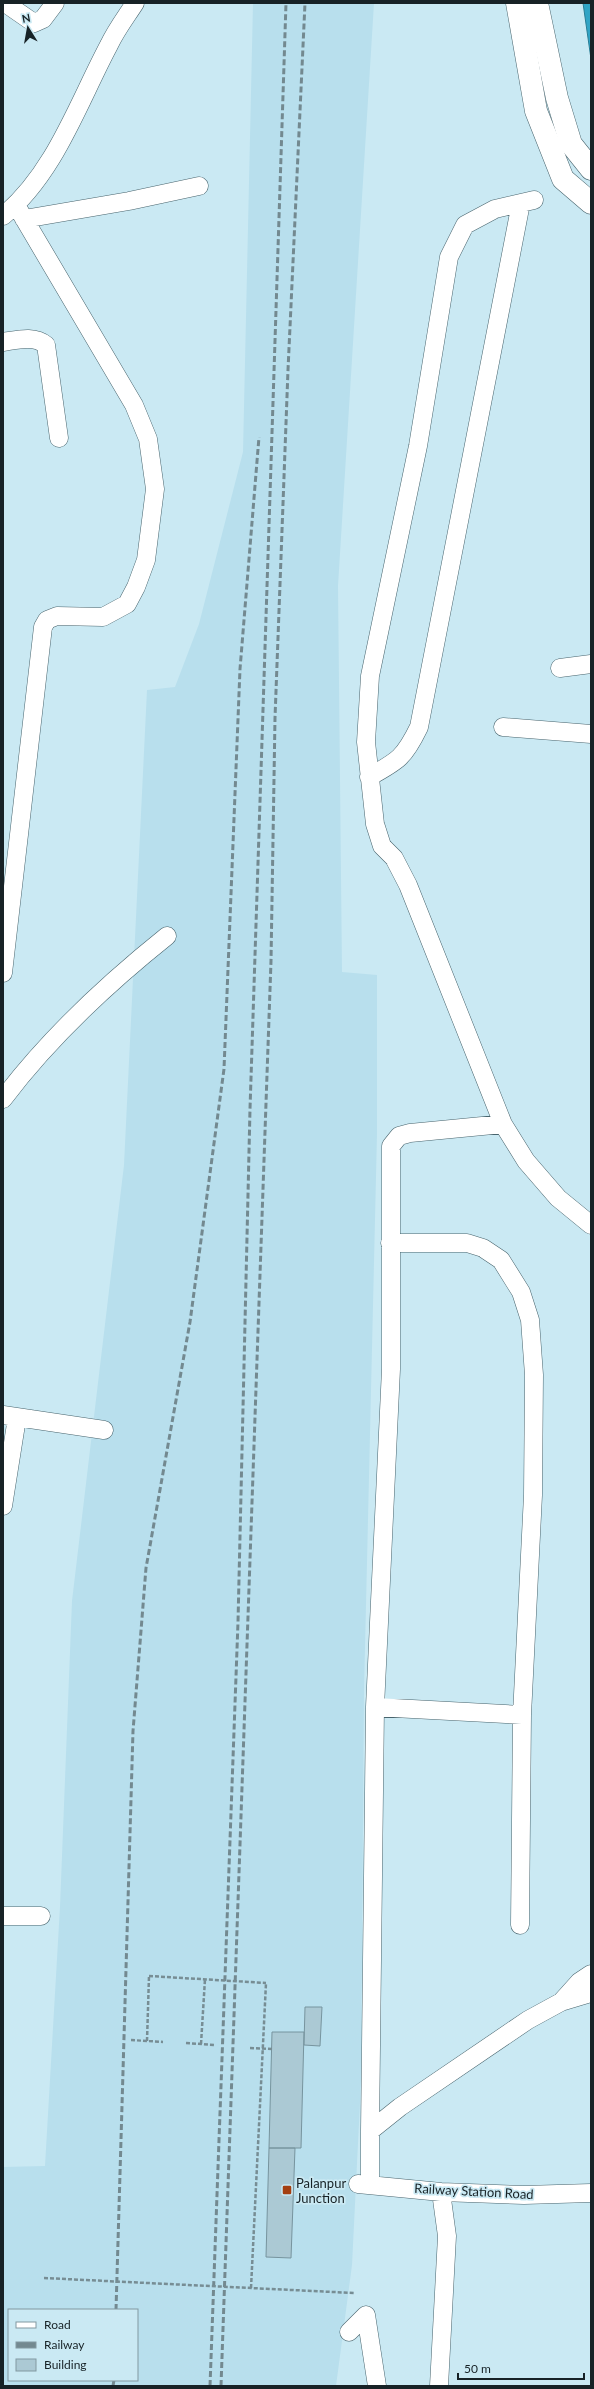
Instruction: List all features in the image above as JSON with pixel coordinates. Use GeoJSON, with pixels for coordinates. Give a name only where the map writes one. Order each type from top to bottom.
{"type":"FeatureCollection","features":[{"type":"Feature","properties":{"kind":"street"},"geometry":{"type":"LineString","coordinates":[[5,3],[34,23],[43,19],[55,3]]}},
{"type":"Feature","properties":{"kind":"street"},"geometry":{"type":"LineString","coordinates":[[14,213],[38,179],[63,136],[110,43],[135,3]]}},
{"type":"Feature","properties":{"kind":"street"},"geometry":{"type":"LineString","coordinates":[[517,3],[536,111],[563,179],[591,203]]}},
{"type":"Feature","properties":{"kind":"street"},"geometry":{"type":"LineString","coordinates":[[538,3],[557,98],[571,144],[591,169]]}},
{"type":"Feature","properties":{"kind":"street"},"geometry":{"type":"LineString","coordinates":[[14,213],[129,201],[199,186]]}},
{"type":"Feature","properties":{"kind":"street"},"geometry":{"type":"LineString","coordinates":[[369,777],[398,761],[410,746],[419,727],[528,202],[496,209],[465,225],[449,257],[418,446],[370,676],[366,742],[369,777],[375,824],[388,852],[408,885],[503,1124],[526,1162],[558,1198],[591,1225]]}},
{"type":"Feature","properties":{"kind":"street"},"geometry":{"type":"LineString","coordinates":[[3,973],[43,627],[47,620],[57,616],[102,617],[127,604],[146,560],[155,489],[148,439],[134,405],[14,213]]}},
{"type":"Feature","properties":{"kind":"street"},"geometry":{"type":"LineString","coordinates":[[3,342],[30,339],[41,340],[46,345],[59,438]]}},
{"type":"Feature","properties":{"kind":"street"},"geometry":{"type":"LineString","coordinates":[[560,668],[591,664]]}},
{"type":"Feature","properties":{"kind":"street"},"geometry":{"type":"LineString","coordinates":[[503,727],[591,734]]}},
{"type":"Feature","properties":{"kind":"street"},"geometry":{"type":"LineString","coordinates":[[3,1100],[42,1050],[137,960],[167,936]]}},
{"type":"Feature","properties":{"kind":"street"},"geometry":{"type":"LineString","coordinates":[[370,2131],[375,1707],[391,1369],[390,1243],[392,1146],[399,1136],[410,1133],[503,1124]]}},
{"type":"Feature","properties":{"kind":"street"},"geometry":{"type":"LineString","coordinates":[[390,1243],[467,1243],[483,1248],[501,1260],[521,1292],[530,1320],[534,1375],[533,1495],[522,1715],[520,1925]]}},
{"type":"Feature","properties":{"kind":"street"},"geometry":{"type":"LineString","coordinates":[[3,1506],[10,1417],[104,1430]]}},
{"type":"Feature","properties":{"kind":"street"},"geometry":{"type":"LineString","coordinates":[[375,1707],[522,1715]]}},
{"type":"Feature","properties":{"kind":"street"},"geometry":{"type":"LineString","coordinates":[[3,1916],[41,1916]]}},
{"type":"Feature","properties":{"kind":"street"},"geometry":{"type":"LineString","coordinates":[[561,2002],[579,1982],[591,1974]]}},
{"type":"Feature","properties":{"kind":"street"},"geometry":{"type":"LineString","coordinates":[[370,2131],[400,2107],[528,2020],[561,2002],[591,1993]]}},
{"type":"Feature","properties":{"kind":"street","name":"Railway Station Road"},"geometry":{"type":"LineString","coordinates":[[370,2131],[363,2184],[441,2192],[524,2195],[591,2193]]}},
{"type":"Feature","properties":{"kind":"street"},"geometry":{"type":"LineString","coordinates":[[439,2386],[447,2236],[441,2192]]}},
{"type":"Feature","properties":{"kind":"street"},"geometry":{"type":"LineString","coordinates":[[349,2332],[366,2315],[377,2386]]}},
{"type":"Feature","properties":{"kind":"path"},"geometry":{"type":"LineString","coordinates":[[147,2041],[149,1976],[266,1983],[251,2288]]}},
{"type":"Feature","properties":{"kind":"path"},"geometry":{"type":"LineString","coordinates":[[201,2044],[205,1979]]}},
{"type":"Feature","properties":{"kind":"path"},"geometry":{"type":"LineString","coordinates":[[131,2040],[163,2042]]}},
{"type":"Feature","properties":{"kind":"path"},"geometry":{"type":"LineString","coordinates":[[186,2043],[214,2045]]}},
{"type":"Feature","properties":{"kind":"path"},"geometry":{"type":"LineString","coordinates":[[250,2048],[272,2049]]}},
{"type":"Feature","properties":{"kind":"path"},"geometry":{"type":"LineString","coordinates":[[44,2278],[354,2293]]}},
{"type":"Feature","properties":{"kind":"shaded area"},"geometry":{"type":"Polygon","coordinates":[[[253,3],[374,3],[338,586],[342,972],[377,975],[377,1134],[364,1691],[361,2082],[352,2265],[336,2386],[3,2386],[3,2167],[45,2166],[60,1907],[72,1601],[124,1165],[147,690],[175,687],[199,624],[243,452],[253,3]]]}},
{"type":"Feature","properties":{"kind":"water"},"geometry":{"type":"Polygon","coordinates":[[[583,3],[591,3],[591,59],[583,3]]]}},
{"type":"Feature","properties":{"kind":"building"},"geometry":{"type":"Polygon","coordinates":[[[305,2007],[322,2007],[320,2046],[304,2045],[305,2007]]]}},
{"type":"Feature","properties":{"kind":"building"},"geometry":{"type":"Polygon","coordinates":[[[272,2032],[304,2032],[301,2148],[269,2148],[272,2032]]]}},
{"type":"Feature","properties":{"kind":"building"},"geometry":{"type":"Polygon","coordinates":[[[269,2148],[295,2148],[291,2258],[266,2257],[269,2148]]]}},
{"type":"Feature","properties":{"kind":"railway"},"geometry":{"type":"LineString","coordinates":[[210,2386],[238,1622],[250,1109],[286,3]]}},
{"type":"Feature","properties":{"kind":"railway"},"geometry":{"type":"LineString","coordinates":[[221,2386],[271,961],[275,718],[288,370],[305,3]]}},
{"type":"Feature","properties":{"kind":"railway"},"geometry":{"type":"LineString","coordinates":[[116,2309],[133,1731],[146,1568],[190,1322],[224,1069],[240,669],[259,437]]}},
{"type":"Feature","properties":{"kind":"railway"},"geometry":{"type":"LineString","coordinates":[[113,2386],[114,2381]]}},
{"type":"Feature","properties":{"kind":"place","name":"Palanpur Junction"},"geometry":{"type":"Point","coordinates":[287,2190]}}]}
